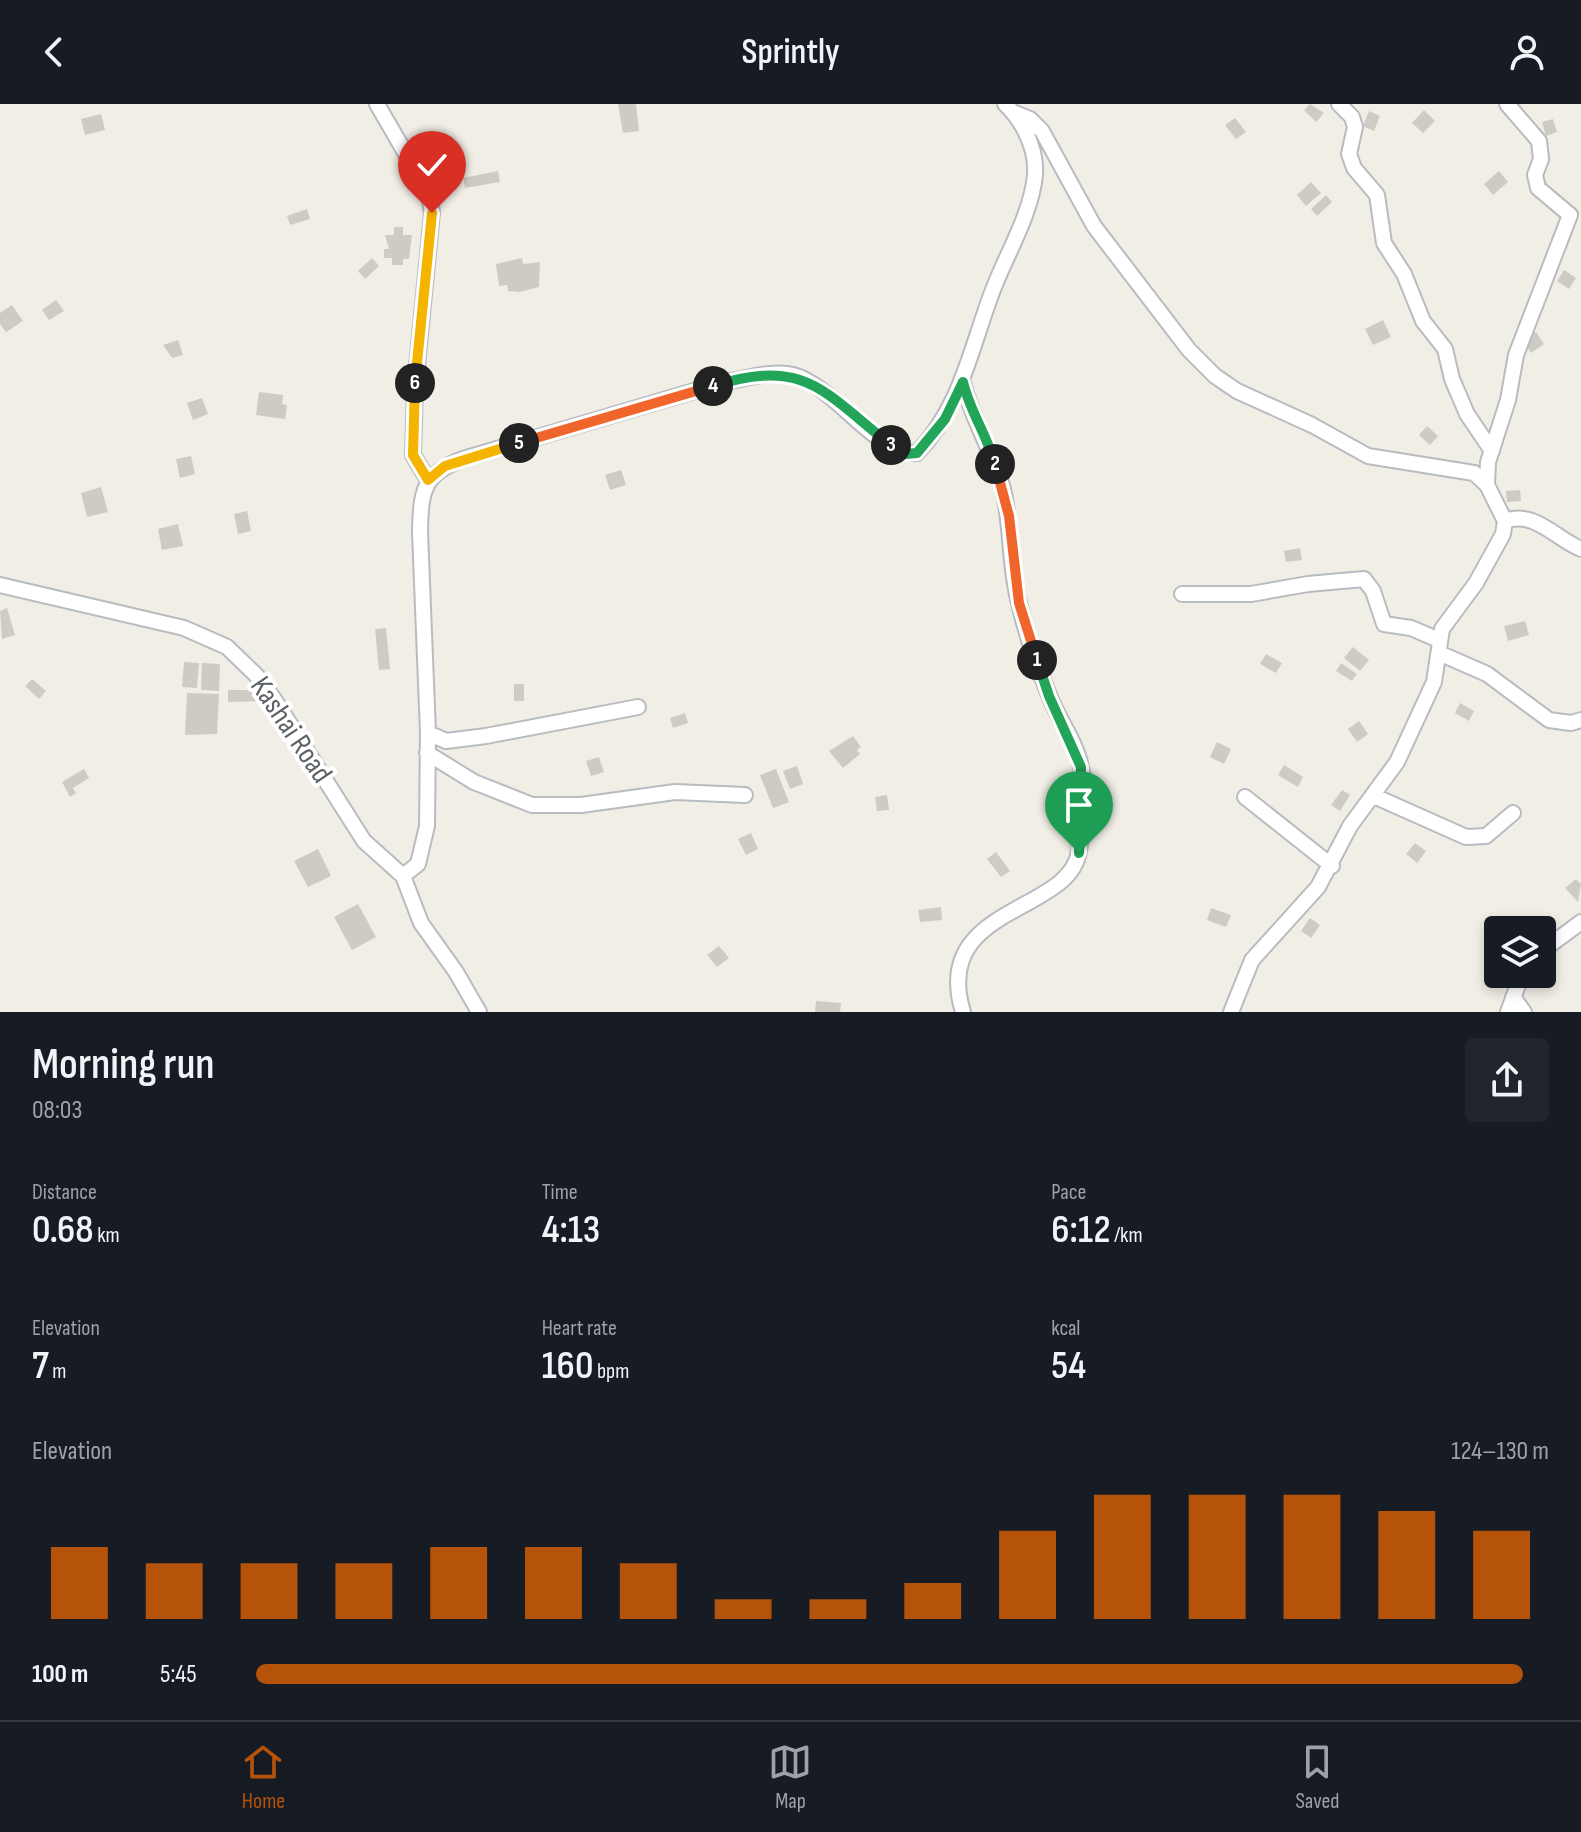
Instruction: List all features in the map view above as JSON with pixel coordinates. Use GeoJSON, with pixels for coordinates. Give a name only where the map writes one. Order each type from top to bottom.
{"type":"FeatureCollection","features":[{"type":"Feature","properties":{"kind":"street"},"geometry":{"type":"LineString","coordinates":[[377,104],[429,194],[432,213],[415,386],[413,455],[428,480]]}},
{"type":"Feature","properties":{"kind":"street"},"geometry":{"type":"LineString","coordinates":[[1339,104],[1352,117],[1355,127],[1349,154],[1354,168],[1377,195],[1384,243],[1404,274],[1423,321],[1445,349],[1452,379],[1467,414],[1492,451]]}},
{"type":"Feature","properties":{"kind":"street"},"geometry":{"type":"LineString","coordinates":[[1487,485],[1492,451],[1508,400],[1516,355],[1570,215],[1538,188],[1535,175],[1541,159],[1539,141],[1507,104]]}},
{"type":"Feature","properties":{"kind":"street"},"geometry":{"type":"LineString","coordinates":[[403,876],[418,864],[425,838],[428,733],[420,532],[421,498],[428,480],[445,466],[463,459],[725,382],[763,375],[791,375],[808,382],[831,396],[898,451],[917,453],[945,419],[963,382],[991,296],[1030,200],[1036,172],[1025,129],[1010,108]]}},
{"type":"Feature","properties":{"kind":"street"},"geometry":{"type":"LineString","coordinates":[[1010,108],[1030,119],[1042,131],[1094,226],[1189,350],[1215,376],[1237,391],[1312,425],[1368,456],[1408,465],[1459,468],[1474,473],[1487,485],[1505,521],[1503,534],[1476,583],[1446,619],[1434,682],[1397,762],[1350,826],[1332,866],[1252,960],[1231,1012]]}},
{"type":"Feature","properties":{"kind":"street"},"geometry":{"type":"LineString","coordinates":[[963,382],[969,409],[985,434],[1002,487],[1019,603],[1049,696],[1081,767],[1083,792],[1077,862],[1059,882],[982,931],[969,945],[961,960],[959,999],[963,1012]]}},
{"type":"Feature","properties":{"kind":"street"},"geometry":{"type":"LineString","coordinates":[[1505,521],[1522,518],[1544,525],[1567,543],[1581,549]]}},
{"type":"Feature","properties":{"kind":"street"},"geometry":{"type":"LineString","coordinates":[[1182,594],[1251,594],[1308,584],[1364,579],[1373,591],[1384,624],[1416,630],[1487,674],[1549,720],[1571,723],[1581,720]]}},
{"type":"Feature","properties":{"kind":"street","name":"Kashai Road"},"geometry":{"type":"LineString","coordinates":[[0,585],[184,628],[227,647],[267,689],[364,841],[403,876],[421,923],[479,1012]]}},
{"type":"Feature","properties":{"kind":"street"},"geometry":{"type":"LineString","coordinates":[[428,733],[446,741],[638,707]]}},
{"type":"Feature","properties":{"kind":"street"},"geometry":{"type":"LineString","coordinates":[[427,753],[474,782],[532,805],[581,805],[675,792],[745,795]]}},
{"type":"Feature","properties":{"kind":"street"},"geometry":{"type":"LineString","coordinates":[[1374,796],[1466,837],[1486,836],[1513,813]]}},
{"type":"Feature","properties":{"kind":"street"},"geometry":{"type":"LineString","coordinates":[[1245,797],[1332,866]]}},
{"type":"Feature","properties":{"kind":"street"},"geometry":{"type":"LineString","coordinates":[[1556,941],[1581,922]]}},
{"type":"Feature","properties":{"kind":"street"},"geometry":{"type":"LineString","coordinates":[[1508,1012],[1517,988]]}},
{"type":"Feature","properties":{"kind":"street"},"geometry":{"type":"LineString","coordinates":[[1513,997],[1524,1012]]}},
{"type":"Feature","properties":{"kind":"building"},"geometry":{"type":"Polygon","coordinates":[[[618,104],[636,104],[639,131],[623,133],[618,104]]]}},
{"type":"Feature","properties":{"kind":"building"},"geometry":{"type":"Polygon","coordinates":[[[1310,104],[1324,113],[1316,122],[1304,110],[1310,104]]]}},
{"type":"Feature","properties":{"kind":"building"},"geometry":{"type":"Polygon","coordinates":[[[1424,110],[1435,121],[1423,133],[1412,123],[1424,110]]]}},
{"type":"Feature","properties":{"kind":"building"},"geometry":{"type":"Polygon","coordinates":[[[1369,111],[1380,116],[1374,131],[1363,126],[1369,111]]]}},
{"type":"Feature","properties":{"kind":"building"},"geometry":{"type":"Polygon","coordinates":[[[101,114],[105,130],[85,135],[81,119],[101,114]]]}},
{"type":"Feature","properties":{"kind":"building"},"geometry":{"type":"Polygon","coordinates":[[[1235,118],[1246,132],[1236,139],[1225,125],[1235,118]]]}},
{"type":"Feature","properties":{"kind":"building"},"geometry":{"type":"Polygon","coordinates":[[[1553,119],[1557,132],[1546,136],[1542,122],[1553,119]]]}},
{"type":"Feature","properties":{"kind":"building"},"geometry":{"type":"Polygon","coordinates":[[[498,171],[500,182],[465,188],[463,178],[498,171]]]}},
{"type":"Feature","properties":{"kind":"building"},"geometry":{"type":"Polygon","coordinates":[[[1499,171],[1508,182],[1493,195],[1484,184],[1499,171]]]}},
{"type":"Feature","properties":{"kind":"building"},"geometry":{"type":"Polygon","coordinates":[[[1311,182],[1321,193],[1306,206],[1297,195],[1311,182]]]}},
{"type":"Feature","properties":{"kind":"building"},"geometry":{"type":"Polygon","coordinates":[[[1326,195],[1332,202],[1317,216],[1311,209],[1326,195]]]}},
{"type":"Feature","properties":{"kind":"building"},"geometry":{"type":"Polygon","coordinates":[[[307,209],[310,219],[290,225],[287,216],[307,209]]]}},
{"type":"Feature","properties":{"kind":"building"},"geometry":{"type":"Polygon","coordinates":[[[394,227],[403,227],[403,235],[412,235],[409,259],[403,259],[403,265],[392,265],[392,258],[384,258],[384,249],[389,249],[385,235],[394,235],[394,227]]]}},
{"type":"Feature","properties":{"kind":"building"},"geometry":{"type":"Polygon","coordinates":[[[372,258],[379,266],[365,279],[358,271],[372,258]]]}},
{"type":"Feature","properties":{"kind":"building"},"geometry":{"type":"Polygon","coordinates":[[[522,258],[523,264],[540,262],[539,287],[520,292],[508,291],[507,285],[499,286],[496,264],[522,258]]]}},
{"type":"Feature","properties":{"kind":"building"},"geometry":{"type":"Polygon","coordinates":[[[1564,270],[1576,278],[1569,289],[1557,281],[1564,270]]]}},
{"type":"Feature","properties":{"kind":"building"},"geometry":{"type":"Polygon","coordinates":[[[56,300],[64,311],[49,320],[42,310],[56,300]]]}},
{"type":"Feature","properties":{"kind":"building"},"geometry":{"type":"Polygon","coordinates":[[[12,305],[23,321],[6,332],[0,324],[0,313],[12,305]]]}},
{"type":"Feature","properties":{"kind":"building"},"geometry":{"type":"Polygon","coordinates":[[[1383,320],[1391,337],[1373,345],[1365,329],[1383,320]]]}},
{"type":"Feature","properties":{"kind":"building"},"geometry":{"type":"Polygon","coordinates":[[[1536,332],[1544,344],[1531,353],[1523,340],[1536,332]]]}},
{"type":"Feature","properties":{"kind":"building"},"geometry":{"type":"Polygon","coordinates":[[[178,340],[183,355],[172,358],[163,345],[178,340]]]}},
{"type":"Feature","properties":{"kind":"building"},"geometry":{"type":"Polygon","coordinates":[[[259,392],[283,395],[282,404],[287,405],[285,419],[256,415],[259,392]]]}},
{"type":"Feature","properties":{"kind":"building"},"geometry":{"type":"Polygon","coordinates":[[[202,398],[208,414],[193,420],[187,403],[202,398]]]}},
{"type":"Feature","properties":{"kind":"building"},"geometry":{"type":"Polygon","coordinates":[[[1427,426],[1438,436],[1430,445],[1419,435],[1427,426]]]}},
{"type":"Feature","properties":{"kind":"building"},"geometry":{"type":"Polygon","coordinates":[[[191,456],[195,474],[180,478],[176,459],[191,456]]]}},
{"type":"Feature","properties":{"kind":"building"},"geometry":{"type":"Polygon","coordinates":[[[621,470],[626,485],[610,490],[605,475],[621,470]]]}},
{"type":"Feature","properties":{"kind":"building"},"geometry":{"type":"Polygon","coordinates":[[[101,487],[108,512],[87,517],[81,493],[101,487]]]}},
{"type":"Feature","properties":{"kind":"building"},"geometry":{"type":"Polygon","coordinates":[[[1520,490],[1521,501],[1507,502],[1506,491],[1520,490]]]}},
{"type":"Feature","properties":{"kind":"building"},"geometry":{"type":"Polygon","coordinates":[[[247,511],[251,531],[238,534],[234,514],[247,511]]]}},
{"type":"Feature","properties":{"kind":"building"},"geometry":{"type":"Polygon","coordinates":[[[178,524],[183,546],[162,550],[158,529],[178,524]]]}},
{"type":"Feature","properties":{"kind":"building"},"geometry":{"type":"Polygon","coordinates":[[[1300,548],[1302,560],[1286,562],[1284,551],[1300,548]]]}},
{"type":"Feature","properties":{"kind":"building"},"geometry":{"type":"Polygon","coordinates":[[[7,608],[15,635],[2,639],[0,611],[7,608]]]}},
{"type":"Feature","properties":{"kind":"building"},"geometry":{"type":"Polygon","coordinates":[[[1525,621],[1529,635],[1508,641],[1504,626],[1525,621]]]}},
{"type":"Feature","properties":{"kind":"building"},"geometry":{"type":"Polygon","coordinates":[[[386,628],[390,669],[379,670],[375,629],[386,628]]]}},
{"type":"Feature","properties":{"kind":"building"},"geometry":{"type":"Polygon","coordinates":[[[1353,647],[1369,660],[1360,671],[1344,658],[1353,647]]]}},
{"type":"Feature","properties":{"kind":"building"},"geometry":{"type":"Polygon","coordinates":[[[1266,654],[1282,663],[1276,673],[1260,664],[1266,654]]]}},
{"type":"Feature","properties":{"kind":"building"},"geometry":{"type":"Polygon","coordinates":[[[184,662],[199,663],[197,688],[182,687],[184,662]]]}},
{"type":"Feature","properties":{"kind":"building"},"geometry":{"type":"Polygon","coordinates":[[[202,663],[220,664],[219,691],[201,690],[202,663]]]}},
{"type":"Feature","properties":{"kind":"building"},"geometry":{"type":"Polygon","coordinates":[[[1341,663],[1357,674],[1352,681],[1336,671],[1341,663]]]}},
{"type":"Feature","properties":{"kind":"building"},"geometry":{"type":"Polygon","coordinates":[[[32,679],[46,691],[39,699],[25,686],[32,679]]]}},
{"type":"Feature","properties":{"kind":"building"},"geometry":{"type":"Polygon","coordinates":[[[514,684],[524,684],[524,701],[514,701],[514,684]]]}},
{"type":"Feature","properties":{"kind":"building"},"geometry":{"type":"Polygon","coordinates":[[[228,690],[260,690],[260,701],[228,702],[228,690]]]}},
{"type":"Feature","properties":{"kind":"building"},"geometry":{"type":"Polygon","coordinates":[[[187,693],[219,694],[217,734],[185,735],[187,693]]]}},
{"type":"Feature","properties":{"kind":"building"},"geometry":{"type":"Polygon","coordinates":[[[1460,703],[1474,711],[1469,721],[1455,713],[1460,703]]]}},
{"type":"Feature","properties":{"kind":"building"},"geometry":{"type":"Polygon","coordinates":[[[685,713],[688,723],[673,728],[670,718],[685,713]]]}},
{"type":"Feature","properties":{"kind":"building"},"geometry":{"type":"Polygon","coordinates":[[[1359,721],[1368,734],[1357,742],[1348,729],[1359,721]]]}},
{"type":"Feature","properties":{"kind":"building"},"geometry":{"type":"Polygon","coordinates":[[[853,736],[861,747],[857,750],[860,754],[843,768],[829,751],[853,736]]]}},
{"type":"Feature","properties":{"kind":"building"},"geometry":{"type":"Polygon","coordinates":[[[1217,742],[1231,749],[1224,764],[1210,757],[1217,742]]]}},
{"type":"Feature","properties":{"kind":"building"},"geometry":{"type":"Polygon","coordinates":[[[599,757],[604,772],[591,776],[586,761],[599,757]]]}},
{"type":"Feature","properties":{"kind":"building"},"geometry":{"type":"Polygon","coordinates":[[[1284,765],[1303,777],[1298,787],[1278,775],[1284,765]]]}},
{"type":"Feature","properties":{"kind":"building"},"geometry":{"type":"Polygon","coordinates":[[[797,766],[803,784],[790,789],[783,771],[797,766]]]}},
{"type":"Feature","properties":{"kind":"building"},"geometry":{"type":"Polygon","coordinates":[[[84,769],[89,778],[73,788],[76,793],[70,797],[62,782],[84,769]]]}},
{"type":"Feature","properties":{"kind":"building"},"geometry":{"type":"Polygon","coordinates":[[[776,769],[789,802],[773,808],[760,775],[776,769]]]}},
{"type":"Feature","properties":{"kind":"building"},"geometry":{"type":"Polygon","coordinates":[[[1342,790],[1350,795],[1340,811],[1331,805],[1342,790]]]}},
{"type":"Feature","properties":{"kind":"building"},"geometry":{"type":"Polygon","coordinates":[[[887,795],[889,810],[877,811],[875,797],[887,795]]]}},
{"type":"Feature","properties":{"kind":"building"},"geometry":{"type":"Polygon","coordinates":[[[751,833],[758,849],[746,855],[738,839],[751,833]]]}},
{"type":"Feature","properties":{"kind":"building"},"geometry":{"type":"Polygon","coordinates":[[[1415,843],[1426,851],[1417,863],[1406,854],[1415,843]]]}},
{"type":"Feature","properties":{"kind":"building"},"geometry":{"type":"Polygon","coordinates":[[[318,849],[331,876],[308,887],[294,861],[318,849]]]}},
{"type":"Feature","properties":{"kind":"building"},"geometry":{"type":"Polygon","coordinates":[[[996,852],[1010,871],[1001,877],[987,859],[996,852]]]}},
{"type":"Feature","properties":{"kind":"building"},"geometry":{"type":"Polygon","coordinates":[[[1576,879],[1581,884],[1578,902],[1565,888],[1576,879]]]}},
{"type":"Feature","properties":{"kind":"building"},"geometry":{"type":"Polygon","coordinates":[[[358,904],[376,937],[352,950],[334,917],[358,904]]]}},
{"type":"Feature","properties":{"kind":"building"},"geometry":{"type":"Polygon","coordinates":[[[941,907],[942,920],[920,922],[918,910],[941,907]]]}},
{"type":"Feature","properties":{"kind":"building"},"geometry":{"type":"Polygon","coordinates":[[[1211,908],[1231,915],[1226,927],[1207,920],[1211,908]]]}},
{"type":"Feature","properties":{"kind":"building"},"geometry":{"type":"Polygon","coordinates":[[[1310,918],[1320,925],[1311,938],[1301,931],[1310,918]]]}},
{"type":"Feature","properties":{"kind":"building"},"geometry":{"type":"Polygon","coordinates":[[[719,946],[729,958],[717,967],[707,955],[719,946]]]}},
{"type":"Feature","properties":{"kind":"building"},"geometry":{"type":"Polygon","coordinates":[[[816,1001],[841,1003],[840,1012],[815,1012],[816,1001]]]}},
{"type":"Feature","properties":{"kind":"route"},"geometry":{"type":"LineString","coordinates":[[432,213],[415,386],[413,455],[428,480],[445,466],[463,459],[725,382],[763,375],[791,375],[808,382],[831,396],[898,451],[917,453],[945,419],[963,382],[969,409],[985,434],[1002,487],[1009,516],[1019,603],[1049,696],[1081,767],[1083,792],[1079,853]]}}]}
